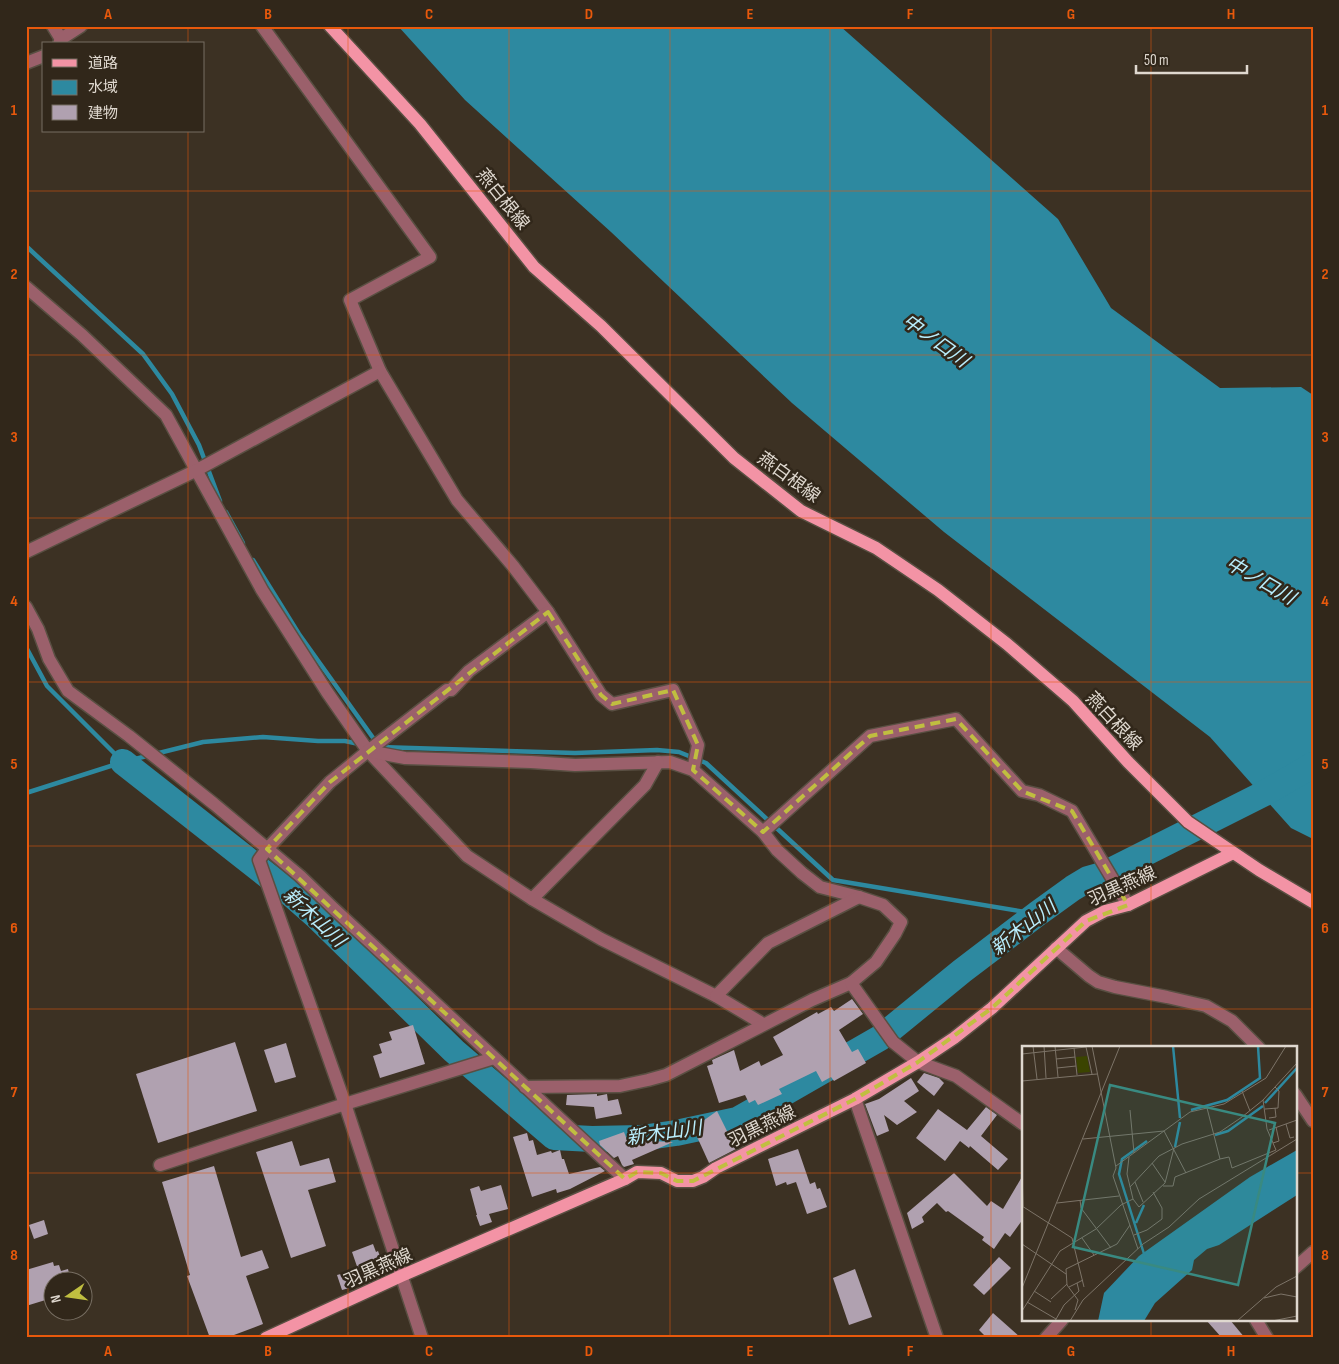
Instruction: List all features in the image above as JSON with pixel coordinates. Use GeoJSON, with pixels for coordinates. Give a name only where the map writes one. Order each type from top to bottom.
{"type":"FeatureCollection","features":[{"type":"Feature","properties":{"kind":"main road","name":"燕白根線"},"geometry":{"type":"LineString","coordinates":[[330,26],[420,124],[534,266],[601,326],[734,458],[801,511],[876,548],[938,590],[1007,644],[1073,702],[1128,762],[1188,822],[1259,870],[1313,902]]}},
{"type":"Feature","properties":{"kind":"main road","name":"羽黒燕線"},"geometry":{"type":"LineString","coordinates":[[266,1338],[402,1276],[626,1179],[637,1172],[661,1173],[677,1181],[693,1181],[703,1177],[716,1168],[855,1099],[918,1062],[954,1038],[992,1008],[1086,921],[1105,911],[1128,905],[1233,853]]}},
{"type":"Feature","properties":{"kind":"street"},"geometry":{"type":"LineString","coordinates":[[53,26],[60,41],[81,26]]}},
{"type":"Feature","properties":{"kind":"street"},"geometry":{"type":"LineString","coordinates":[[262,26],[430,257],[350,300],[380,372],[457,500],[513,566],[548,612],[601,695],[612,704],[673,690],[698,745],[693,770]]}},
{"type":"Feature","properties":{"kind":"street"},"geometry":{"type":"LineString","coordinates":[[26,63],[42,57]]}},
{"type":"Feature","properties":{"kind":"street"},"geometry":{"type":"LineString","coordinates":[[26,287],[82,335],[166,415],[262,590],[327,692],[368,751],[466,856],[532,899],[601,939],[716,996],[763,1024]]}},
{"type":"Feature","properties":{"kind":"street"},"geometry":{"type":"LineString","coordinates":[[26,552],[195,470],[380,372]]}},
{"type":"Feature","properties":{"kind":"street"},"geometry":{"type":"LineString","coordinates":[[26,607],[38,629],[49,659],[68,690],[214,804],[300,876],[626,1179]]}},
{"type":"Feature","properties":{"kind":"street"},"geometry":{"type":"LineString","coordinates":[[422,1338],[345,1104],[259,860],[330,782],[447,690],[451,690],[469,671],[548,612]]}},
{"type":"Feature","properties":{"kind":"street"},"geometry":{"type":"LineString","coordinates":[[763,832],[870,736],[956,719],[1022,791],[1039,795],[1072,811],[1128,905]]}},
{"type":"Feature","properties":{"kind":"street"},"geometry":{"type":"LineString","coordinates":[[368,751],[405,758],[575,765],[670,762],[693,770],[763,832],[777,850],[820,887],[883,905],[901,922],[876,962],[850,983],[763,1024],[666,1075],[620,1086],[525,1087]]}},
{"type":"Feature","properties":{"kind":"street"},"geometry":{"type":"LineString","coordinates":[[532,899],[645,785],[658,762]]}},
{"type":"Feature","properties":{"kind":"street"},"geometry":{"type":"LineString","coordinates":[[716,996],[768,943],[859,897]]}},
{"type":"Feature","properties":{"kind":"street"},"geometry":{"type":"LineString","coordinates":[[1056,948],[1098,982],[1206,1006],[1232,1021],[1257,1046]]}},
{"type":"Feature","properties":{"kind":"street"},"geometry":{"type":"LineString","coordinates":[[850,983],[894,1042],[918,1062],[956,1076],[1022,1123]]}},
{"type":"Feature","properties":{"kind":"street"},"geometry":{"type":"LineString","coordinates":[[160,1165],[345,1104],[494,1058]]}},
{"type":"Feature","properties":{"kind":"street"},"geometry":{"type":"LineString","coordinates":[[1296,1096],[1313,1121]]}},
{"type":"Feature","properties":{"kind":"street"},"geometry":{"type":"LineString","coordinates":[[855,1099],[937,1338]]}},
{"type":"Feature","properties":{"kind":"street"},"geometry":{"type":"LineString","coordinates":[[1296,1267],[1313,1252]]}},
{"type":"Feature","properties":{"kind":"street"},"geometry":{"type":"LineString","coordinates":[[1046,1338],[1060,1322]]}},
{"type":"Feature","properties":{"kind":"street"},"geometry":{"type":"LineString","coordinates":[[1257,1322],[1267,1338]]}},
{"type":"Feature","properties":{"kind":"highlighted area"},"geometry":{"type":"Polygon","coordinates":[[[548,612],[601,695],[612,704],[673,690],[698,745],[693,770],[763,832],[870,736],[956,719],[1022,791],[1072,811],[1128,905],[1086,921],[992,1008],[918,1062],[855,1099],[693,1181],[677,1181],[661,1173],[637,1172],[625,1179],[267,849],[330,782],[548,612]]]}},
{"type":"Feature","properties":{"kind":"water","name":"中ノ口川"},"geometry":{"type":"Polygon","coordinates":[[[398,26],[840,26],[1058,219],[1111,308],[1220,388],[1301,387],[1313,395],[1313,839],[1291,828],[1210,737],[944,532],[792,403],[611,232],[465,100],[398,26]]]}},
{"type":"Feature","properties":{"kind":"building"},"geometry":{"type":"Polygon","coordinates":[[[852,999],[863,1014],[839,1030],[852,1052],[858,1049],[866,1063],[834,1081],[831,1077],[822,1082],[816,1071],[779,1089],[782,1094],[758,1105],[755,1100],[749,1103],[745,1095],[719,1103],[707,1066],[713,1064],[712,1060],[734,1050],[740,1071],[759,1061],[761,1066],[783,1055],[773,1037],[817,1012],[818,1014],[831,1007],[834,1011],[852,999]]]}},
{"type":"Feature","properties":{"kind":"building"},"geometry":{"type":"Polygon","coordinates":[[[413,1025],[425,1064],[380,1078],[373,1056],[382,1053],[379,1044],[392,1040],[389,1032],[413,1025]]]}},
{"type":"Feature","properties":{"kind":"building"},"geometry":{"type":"Polygon","coordinates":[[[235,1042],[257,1111],[158,1143],[136,1074],[235,1042]]]}},
{"type":"Feature","properties":{"kind":"building"},"geometry":{"type":"Polygon","coordinates":[[[286,1043],[296,1077],[275,1083],[264,1050],[286,1043]]]}},
{"type":"Feature","properties":{"kind":"building"},"geometry":{"type":"Polygon","coordinates":[[[924,1073],[939,1078],[944,1083],[934,1096],[917,1082],[924,1073]]]}},
{"type":"Feature","properties":{"kind":"building"},"geometry":{"type":"Polygon","coordinates":[[[911,1078],[919,1091],[904,1101],[917,1112],[897,1125],[884,1115],[889,1131],[877,1136],[865,1104],[879,1099],[911,1078]]]}},
{"type":"Feature","properties":{"kind":"building"},"geometry":{"type":"Polygon","coordinates":[[[597,1094],[597,1096],[607,1094],[608,1101],[618,1099],[622,1114],[596,1119],[594,1107],[566,1105],[567,1095],[597,1094]]]}},
{"type":"Feature","properties":{"kind":"building"},"geometry":{"type":"Polygon","coordinates":[[[986,1107],[997,1115],[981,1136],[1008,1159],[998,1170],[970,1146],[969,1148],[960,1141],[945,1161],[916,1138],[938,1109],[967,1130],[986,1107]]]}},
{"type":"Feature","properties":{"kind":"building"},"geometry":{"type":"Polygon","coordinates":[[[717,1111],[736,1149],[709,1163],[693,1128],[717,1111]]]}},
{"type":"Feature","properties":{"kind":"building"},"geometry":{"type":"Polygon","coordinates":[[[624,1132],[627,1140],[673,1142],[632,1160],[634,1164],[624,1167],[618,1156],[614,1158],[600,1145],[599,1141],[624,1132]]]}},
{"type":"Feature","properties":{"kind":"building"},"geometry":{"type":"Polygon","coordinates":[[[527,1133],[529,1141],[533,1140],[537,1155],[560,1150],[569,1174],[600,1167],[605,1171],[570,1189],[557,1193],[556,1189],[532,1197],[513,1137],[527,1133]]]}},
{"type":"Feature","properties":{"kind":"building"},"geometry":{"type":"Polygon","coordinates":[[[292,1141],[300,1166],[329,1158],[336,1182],[308,1190],[326,1246],[291,1258],[256,1152],[292,1141]]]}},
{"type":"Feature","properties":{"kind":"building"},"geometry":{"type":"Polygon","coordinates":[[[798,1149],[810,1184],[815,1182],[817,1189],[820,1188],[827,1207],[807,1214],[796,1182],[787,1185],[786,1182],[776,1186],[768,1159],[798,1149]]]}},
{"type":"Feature","properties":{"kind":"building"},"geometry":{"type":"Polygon","coordinates":[[[214,1166],[241,1257],[262,1250],[269,1268],[246,1276],[263,1324],[226,1338],[210,1338],[187,1276],[190,1275],[162,1182],[214,1166]]]}},
{"type":"Feature","properties":{"kind":"building"},"geometry":{"type":"Polygon","coordinates":[[[954,1173],[987,1206],[991,1201],[1003,1209],[1022,1177],[1022,1220],[1010,1237],[1005,1233],[994,1249],[982,1240],[984,1237],[948,1211],[946,1212],[937,1203],[922,1217],[924,1222],[912,1229],[907,1213],[954,1173]]]}},
{"type":"Feature","properties":{"kind":"building"},"geometry":{"type":"Polygon","coordinates":[[[501,1185],[508,1209],[489,1214],[492,1222],[480,1226],[470,1189],[479,1186],[481,1191],[501,1185]]]}},
{"type":"Feature","properties":{"kind":"building"},"geometry":{"type":"Polygon","coordinates":[[[44,1220],[48,1234],[34,1239],[29,1225],[44,1220]]]}},
{"type":"Feature","properties":{"kind":"building"},"geometry":{"type":"Polygon","coordinates":[[[373,1244],[376,1252],[378,1251],[385,1270],[361,1278],[352,1252],[373,1244]]]}},
{"type":"Feature","properties":{"kind":"building"},"geometry":{"type":"Polygon","coordinates":[[[999,1257],[1011,1268],[984,1295],[973,1285],[999,1257]]]}},
{"type":"Feature","properties":{"kind":"building"},"geometry":{"type":"Polygon","coordinates":[[[53,1262],[54,1266],[59,1265],[61,1271],[68,1269],[69,1272],[42,1272],[42,1301],[26,1306],[26,1270],[53,1262]]]}},
{"type":"Feature","properties":{"kind":"building"},"geometry":{"type":"Polygon","coordinates":[[[855,1269],[872,1317],[849,1325],[833,1278],[855,1269]]]}},
{"type":"Feature","properties":{"kind":"building"},"geometry":{"type":"Polygon","coordinates":[[[356,1270],[360,1285],[342,1290],[337,1275],[356,1270]]]}},
{"type":"Feature","properties":{"kind":"building"},"geometry":{"type":"Polygon","coordinates":[[[993,1313],[1021,1338],[987,1338],[979,1330],[993,1313]]]}},
{"type":"Feature","properties":{"kind":"building"},"geometry":{"type":"Polygon","coordinates":[[[1208,1322],[1232,1322],[1245,1338],[1222,1338],[1208,1322]]]}},
{"type":"Feature","properties":{"kind":"waterway"},"geometry":{"type":"LineString","coordinates":[[26,246],[143,354],[172,394],[199,445],[220,501]]}},
{"type":"Feature","properties":{"kind":"waterway"},"geometry":{"type":"LineString","coordinates":[[226,512],[243,543]]}},
{"type":"Feature","properties":{"kind":"waterway"},"geometry":{"type":"LineString","coordinates":[[253,560],[299,634],[376,742]]}},
{"type":"Feature","properties":{"kind":"waterway"},"geometry":{"type":"LineString","coordinates":[[26,647],[47,686],[123,762]]}},
{"type":"Feature","properties":{"kind":"waterway"},"geometry":{"type":"LineString","coordinates":[[26,793],[123,762],[203,742],[263,737],[345,741],[359,744]]}},
{"type":"Feature","properties":{"kind":"waterway"},"geometry":{"type":"LineString","coordinates":[[379,747],[575,753],[657,750],[679,752],[706,763],[833,880],[1037,914]]}},
{"type":"Feature","properties":{"kind":"waterway","name":"新木山川"},"geometry":{"type":"LineString","coordinates":[[123,762],[291,894],[454,1051],[554,1137],[592,1139],[641,1138],[676,1133],[737,1120],[880,1038],[962,971],[1073,888],[1263,794],[1313,765]]}}]}
